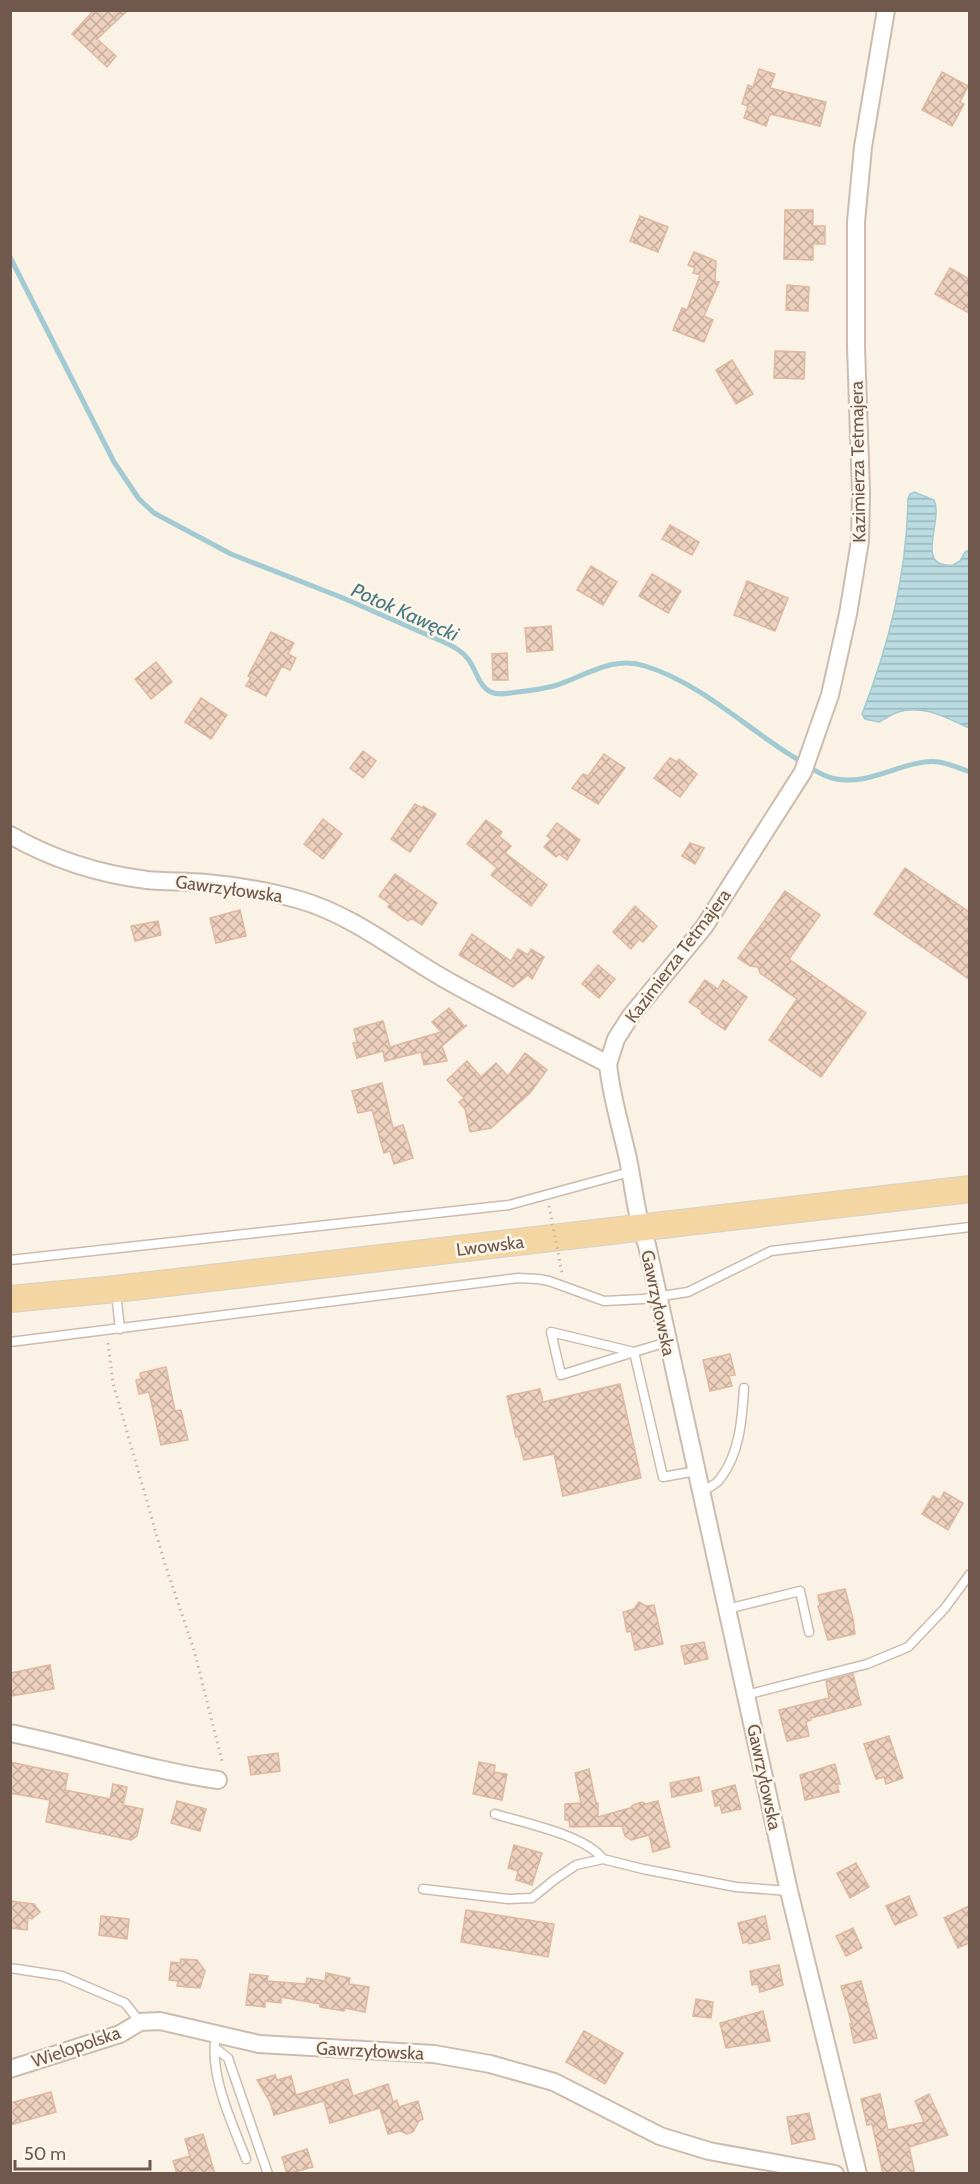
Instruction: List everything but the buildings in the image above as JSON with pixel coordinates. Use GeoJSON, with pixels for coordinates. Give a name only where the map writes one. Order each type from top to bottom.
{"type":"FeatureCollection","features":[{"type":"Feature","properties":{"kind":"main road","name":"Lwowska"},"geometry":{"type":"LineString","coordinates":[[10,1299],[116,1289],[969,1190]]}},
{"type":"Feature","properties":{"kind":"street","name":"Kazimierza Tetmajera"},"geometry":{"type":"LineString","coordinates":[[608,1064],[616,1040],[630,1017],[704,927],[806,765],[830,694],[842,647],[860,541],[856,222],[863,147],[886,10]]}},
{"type":"Feature","properties":{"kind":"street","name":"Gawrzyłowska"},"geometry":{"type":"LineString","coordinates":[[10,835],[50,855],[100,871],[148,880],[248,888],[312,904],[359,926],[466,992],[608,1064],[610,1084],[641,1229],[647,1245],[789,1891],[858,2174]]}},
{"type":"Feature","properties":{"kind":"street"},"geometry":{"type":"LineString","coordinates":[[10,1732],[178,1774],[218,1780]]}},
{"type":"Feature","properties":{"kind":"street","name":"Gawrzyłowska"},"geometry":{"type":"LineString","coordinates":[[140,2022],[160,2021],[216,2041],[434,2054],[490,2064],[554,2082],[660,2136],[709,2151],[835,2174]]}},
{"type":"Feature","properties":{"kind":"street","name":"Wielopolska"},"geometry":{"type":"LineString","coordinates":[[10,2069],[120,2034],[140,2022]]}},
{"type":"Feature","properties":{"kind":"lane"},"geometry":{"type":"LineString","coordinates":[[10,1260],[509,1205],[630,1172]]}},
{"type":"Feature","properties":{"kind":"lane"},"geometry":{"type":"LineString","coordinates":[[10,1342],[518,1278],[538,1278],[604,1301],[657,1298],[688,1292],[771,1251],[969,1227]]}},
{"type":"Feature","properties":{"kind":"lane"},"geometry":{"type":"LineString","coordinates":[[116,1289],[120,1329]]}},
{"type":"Feature","properties":{"kind":"lane"},"geometry":{"type":"LineString","coordinates":[[633,1352],[551,1332],[561,1375],[667,1342]]}},
{"type":"Feature","properties":{"kind":"lane"},"geometry":{"type":"LineString","coordinates":[[633,1352],[663,1477],[696,1471]]}},
{"type":"Feature","properties":{"kind":"lane"},"geometry":{"type":"LineString","coordinates":[[700,1492],[719,1481],[732,1457],[742,1427],[744,1388]]}},
{"type":"Feature","properties":{"kind":"lane"},"geometry":{"type":"LineString","coordinates":[[746,1695],[867,1665],[908,1647],[945,1608],[969,1574]]}},
{"type":"Feature","properties":{"kind":"lane"},"geometry":{"type":"LineString","coordinates":[[727,1609],[800,1591],[809,1632]]}},
{"type":"Feature","properties":{"kind":"lane"},"geometry":{"type":"LineString","coordinates":[[495,1814],[580,1841],[597,1851],[603,1859]]}},
{"type":"Feature","properties":{"kind":"lane"},"geometry":{"type":"LineString","coordinates":[[423,1888],[508,1899],[532,1898],[576,1865],[603,1859],[736,1887],[789,1891]]}},
{"type":"Feature","properties":{"kind":"lane","name":"Wielopolska"},"geometry":{"type":"LineString","coordinates":[[10,1968],[62,1976],[125,2003],[140,2022]]}},
{"type":"Feature","properties":{"kind":"lane"},"geometry":{"type":"LineString","coordinates":[[216,2041],[214,2057],[224,2100],[246,2159]]}},
{"type":"Feature","properties":{"kind":"lane"},"geometry":{"type":"LineString","coordinates":[[216,2041],[228,2058],[268,2174]]}},
{"type":"Feature","properties":{"kind":"path"},"geometry":{"type":"LineString","coordinates":[[549,1206],[562,1273]]}},
{"type":"Feature","properties":{"kind":"path"},"geometry":{"type":"LineString","coordinates":[[107,1331],[113,1383],[164,1561],[194,1650],[222,1757],[223,1769],[218,1780]]}},
{"type":"Feature","properties":{"kind":"water"},"geometry":{"type":"Polygon","coordinates":[[[914,492],[934,500],[936,519],[932,551],[935,559],[941,564],[953,565],[960,561],[965,552],[969,550],[969,728],[943,716],[924,711],[905,710],[879,722],[865,719],[862,714],[872,688],[895,608],[904,554],[908,499],[914,492]]]}},
{"type":"Feature","properties":{"kind":"waterway","name":"Potok Kawęcki"},"geometry":{"type":"LineString","coordinates":[[10,257],[114,462],[139,499],[154,513],[231,554],[343,598],[452,646],[466,656],[483,686],[494,693],[504,694],[545,688],[598,668],[633,663],[684,683],[792,756],[819,773],[836,779],[863,779],[927,762],[939,762],[970,772]]}}]}
